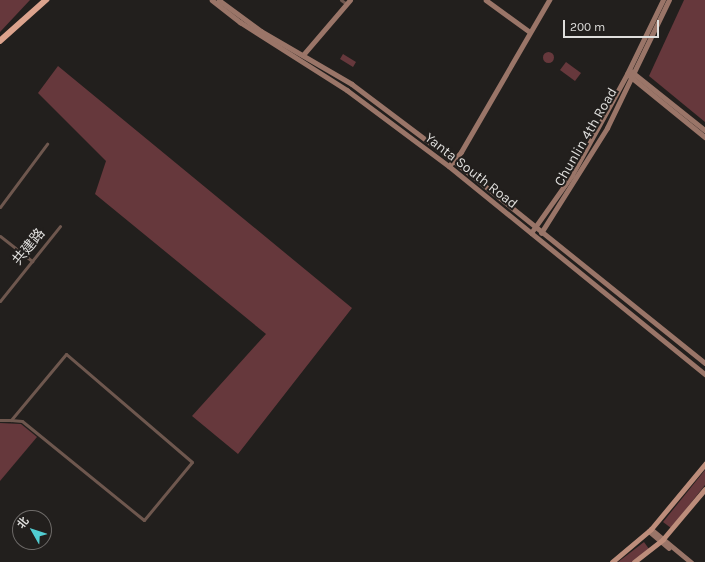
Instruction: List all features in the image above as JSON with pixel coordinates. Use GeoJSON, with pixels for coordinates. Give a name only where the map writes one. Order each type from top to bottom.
{"type":"FeatureCollection","features":[{"type":"Feature","properties":{"kind":"highway"},"geometry":{"type":"LineString","coordinates":[[0,41],[46,0]]}},
{"type":"Feature","properties":{"kind":"main road","name":"Yanta South Road"},"geometry":{"type":"LineString","coordinates":[[212,0],[240,22],[346,90],[449,166],[705,374]]}},
{"type":"Feature","properties":{"kind":"main road","name":"Yanta South Road"},"geometry":{"type":"LineString","coordinates":[[219,0],[261,30],[352,84],[454,161],[705,363]]}},
{"type":"Feature","properties":{"kind":"main road"},"geometry":{"type":"LineString","coordinates":[[486,0],[530,32]]}},
{"type":"Feature","properties":{"kind":"main road"},"geometry":{"type":"LineString","coordinates":[[449,166],[454,161],[548,0]]}},
{"type":"Feature","properties":{"kind":"main road","name":"Chunlin 4th Road"},"geometry":{"type":"LineString","coordinates":[[538,238],[607,128],[662,0]]}},
{"type":"Feature","properties":{"kind":"main road","name":"Chunlin 4th Road"},"geometry":{"type":"LineString","coordinates":[[531,233],[572,175],[630,73],[669,0]]}},
{"type":"Feature","properties":{"kind":"main road"},"geometry":{"type":"LineString","coordinates":[[303,55],[348,2]]}},
{"type":"Feature","properties":{"kind":"main road"},"geometry":{"type":"LineString","coordinates":[[630,73],[705,130]]}},
{"type":"Feature","properties":{"kind":"main road"},"geometry":{"type":"LineString","coordinates":[[630,73],[705,137]]}},
{"type":"Feature","properties":{"kind":"main road"},"geometry":{"type":"LineString","coordinates":[[612,562],[650,530],[705,464]]}},
{"type":"Feature","properties":{"kind":"main road"},"geometry":{"type":"LineString","coordinates":[[634,562],[661,540],[705,488]]}},
{"type":"Feature","properties":{"kind":"main road"},"geometry":{"type":"LineString","coordinates":[[650,530],[686,562]]}},
{"type":"Feature","properties":{"kind":"main road"},"geometry":{"type":"LineString","coordinates":[[661,540],[691,562]]}},
{"type":"Feature","properties":{"kind":"street"},"geometry":{"type":"LineString","coordinates":[[341,0],[348,2]]}},
{"type":"Feature","properties":{"kind":"street"},"geometry":{"type":"LineString","coordinates":[[0,207],[47,144]]}},
{"type":"Feature","properties":{"kind":"street","name":"共建路"},"geometry":{"type":"LineString","coordinates":[[0,300],[60,226]]}},
{"type":"Feature","properties":{"kind":"street"},"geometry":{"type":"LineString","coordinates":[[0,236],[32,261]]}},
{"type":"Feature","properties":{"kind":"street"},"geometry":{"type":"LineString","coordinates":[[0,420],[22,421],[144,520],[192,462],[66,354],[11,420]]}},
{"type":"Feature","properties":{"kind":"shaded area"},"geometry":{"type":"Polygon","coordinates":[[[0,0],[30,0],[0,32],[0,0]]]}},
{"type":"Feature","properties":{"kind":"shaded area"},"geometry":{"type":"Polygon","coordinates":[[[684,0],[705,0],[705,122],[649,76],[684,0]]]}},
{"type":"Feature","properties":{"kind":"shaded area"},"geometry":{"type":"Polygon","coordinates":[[[548,51],[552,53],[554,57],[552,61],[548,63],[544,61],[542,57],[544,53],[548,51]]]}},
{"type":"Feature","properties":{"kind":"shaded area"},"geometry":{"type":"Polygon","coordinates":[[[343,54],[356,62],[353,67],[340,59],[343,54]]]}},
{"type":"Feature","properties":{"kind":"shaded area"},"geometry":{"type":"Polygon","coordinates":[[[566,62],[581,73],[575,81],[560,70],[566,62]]]}},
{"type":"Feature","properties":{"kind":"shaded area"},"geometry":{"type":"Polygon","coordinates":[[[58,66],[352,308],[238,454],[192,416],[266,334],[95,194],[106,161],[38,93],[58,66]]]}},
{"type":"Feature","properties":{"kind":"shaded area"},"geometry":{"type":"Polygon","coordinates":[[[0,423],[21,424],[37,437],[0,481],[0,423]]]}},
{"type":"Feature","properties":{"kind":"shaded area"},"geometry":{"type":"Polygon","coordinates":[[[705,470],[705,485],[671,528],[663,522],[705,470]]]}},
{"type":"Feature","properties":{"kind":"shaded area"},"geometry":{"type":"Polygon","coordinates":[[[644,542],[649,549],[632,562],[618,562],[644,542]]]}}]}
